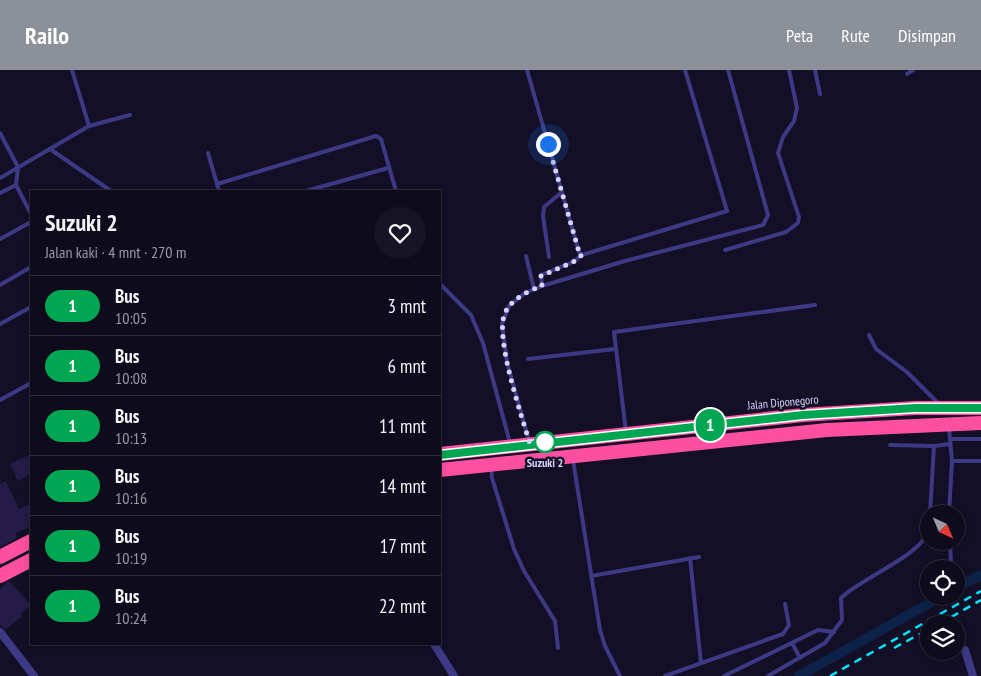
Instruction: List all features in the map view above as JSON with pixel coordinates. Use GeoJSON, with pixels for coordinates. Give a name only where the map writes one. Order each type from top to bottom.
{"type":"FeatureCollection","features":[{"type":"Feature","properties":{"kind":"highway","name":"Jalan Diponegoro"},"geometry":{"type":"LineString","coordinates":[[441,454],[796,416],[942,408],[981,408]]}},
{"type":"Feature","properties":{"kind":"highway"},"geometry":{"type":"LineString","coordinates":[[441,470],[827,430],[981,423]]}},
{"type":"Feature","properties":{"kind":"highway"},"geometry":{"type":"LineString","coordinates":[[0,557],[30,542]]}},
{"type":"Feature","properties":{"kind":"highway"},"geometry":{"type":"LineString","coordinates":[[0,576],[30,561]]}},
{"type":"Feature","properties":{"kind":"street"},"geometry":{"type":"LineString","coordinates":[[0,632],[34,676]]}},
{"type":"Feature","properties":{"kind":"street"},"geometry":{"type":"LineString","coordinates":[[435,645],[454,676]]}},
{"type":"Feature","properties":{"kind":"street"},"geometry":{"type":"LineString","coordinates":[[965,650],[972,676]]}},
{"type":"Feature","properties":{"kind":"lane"},"geometry":{"type":"LineString","coordinates":[[72,70],[89,126]]}},
{"type":"Feature","properties":{"kind":"lane"},"geometry":{"type":"LineString","coordinates":[[527,70],[579,252],[582,255]]}},
{"type":"Feature","properties":{"kind":"lane"},"geometry":{"type":"LineString","coordinates":[[542,286],[541,276],[573,262],[582,255],[727,211],[685,70]]}},
{"type":"Feature","properties":{"kind":"lane"},"geometry":{"type":"LineString","coordinates":[[533,460],[507,362],[502,324],[509,306],[534,289],[542,286],[625,261],[762,225],[768,215],[728,70]]}},
{"type":"Feature","properties":{"kind":"lane"},"geometry":{"type":"LineString","coordinates":[[725,250],[786,232],[798,223],[799,216],[778,153],[782,137],[794,120],[797,108],[789,70]]}},
{"type":"Feature","properties":{"kind":"lane"},"geometry":{"type":"LineString","coordinates":[[815,70],[820,94]]}},
{"type":"Feature","properties":{"kind":"lane"},"geometry":{"type":"LineString","coordinates":[[907,74],[913,70]]}},
{"type":"Feature","properties":{"kind":"lane"},"geometry":{"type":"LineString","coordinates":[[0,178],[89,126],[130,115]]}},
{"type":"Feature","properties":{"kind":"lane"},"geometry":{"type":"LineString","coordinates":[[0,133],[18,168],[15,178],[16,185],[30,212]]}},
{"type":"Feature","properties":{"kind":"lane"},"geometry":{"type":"LineString","coordinates":[[217,184],[373,136],[381,139],[396,190]]}},
{"type":"Feature","properties":{"kind":"lane"},"geometry":{"type":"LineString","coordinates":[[50,149],[110,190]]}},
{"type":"Feature","properties":{"kind":"lane"},"geometry":{"type":"LineString","coordinates":[[208,153],[220,190]]}},
{"type":"Feature","properties":{"kind":"lane"},"geometry":{"type":"LineString","coordinates":[[310,190],[388,168]]}},
{"type":"Feature","properties":{"kind":"lane"},"geometry":{"type":"LineString","coordinates":[[0,193],[16,185]]}},
{"type":"Feature","properties":{"kind":"lane"},"geometry":{"type":"LineString","coordinates":[[549,257],[543,216],[544,207],[562,192]]}},
{"type":"Feature","properties":{"kind":"lane"},"geometry":{"type":"LineString","coordinates":[[0,239],[30,223]]}},
{"type":"Feature","properties":{"kind":"lane"},"geometry":{"type":"LineString","coordinates":[[526,256],[534,289]]}},
{"type":"Feature","properties":{"kind":"lane"},"geometry":{"type":"LineString","coordinates":[[0,285],[30,268]]}},
{"type":"Feature","properties":{"kind":"lane"},"geometry":{"type":"LineString","coordinates":[[441,285],[471,315],[483,343],[514,462]]}},
{"type":"Feature","properties":{"kind":"lane"},"geometry":{"type":"LineString","coordinates":[[626,434],[614,333],[617,331],[815,305]]}},
{"type":"Feature","properties":{"kind":"lane"},"geometry":{"type":"LineString","coordinates":[[0,324],[30,308]]}},
{"type":"Feature","properties":{"kind":"lane"},"geometry":{"type":"LineString","coordinates":[[869,335],[876,349],[907,372],[942,408]]}},
{"type":"Feature","properties":{"kind":"lane"},"geometry":{"type":"LineString","coordinates":[[528,359],[615,348]]}},
{"type":"Feature","properties":{"kind":"lane"},"geometry":{"type":"LineString","coordinates":[[0,400],[30,384]]}},
{"type":"Feature","properties":{"kind":"lane"},"geometry":{"type":"LineString","coordinates":[[949,424],[952,461],[950,505]]}},
{"type":"Feature","properties":{"kind":"lane"},"geometry":{"type":"LineString","coordinates":[[950,438],[981,439]]}},
{"type":"Feature","properties":{"kind":"lane"},"geometry":{"type":"LineString","coordinates":[[570,440],[600,630],[605,646],[620,676]]}},
{"type":"Feature","properties":{"kind":"lane"},"geometry":{"type":"LineString","coordinates":[[890,445],[934,446],[950,444]]}},
{"type":"Feature","properties":{"kind":"lane"},"geometry":{"type":"LineString","coordinates":[[931,505],[934,446]]}},
{"type":"Feature","properties":{"kind":"lane"},"geometry":{"type":"LineString","coordinates":[[952,461],[981,461]]}},
{"type":"Feature","properties":{"kind":"lane"},"geometry":{"type":"LineString","coordinates":[[490,464],[492,478],[514,549],[555,621],[558,648]]}},
{"type":"Feature","properties":{"kind":"lane"},"geometry":{"type":"LineString","coordinates":[[768,676],[825,643],[843,616],[841,598],[920,543]]}},
{"type":"Feature","properties":{"kind":"lane"},"geometry":{"type":"LineString","coordinates":[[591,576],[698,557]]}},
{"type":"Feature","properties":{"kind":"lane"},"geometry":{"type":"LineString","coordinates":[[690,558],[701,663]]}},
{"type":"Feature","properties":{"kind":"lane"},"geometry":{"type":"LineString","coordinates":[[665,676],[783,634],[789,625],[785,604]]}},
{"type":"Feature","properties":{"kind":"lane"},"geometry":{"type":"LineString","coordinates":[[724,676],[818,630],[834,632]]}},
{"type":"Feature","properties":{"kind":"lane"},"geometry":{"type":"LineString","coordinates":[[792,643],[800,658]]}},
{"type":"Feature","properties":{"kind":"building"},"geometry":{"type":"Polygon","coordinates":[[[30,454],[30,475],[18,481],[10,464],[30,454]]]}},
{"type":"Feature","properties":{"kind":"building"},"geometry":{"type":"Polygon","coordinates":[[[6,481],[19,509],[30,504],[30,526],[15,534],[17,538],[0,547],[0,484],[6,481]]]}},
{"type":"Feature","properties":{"kind":"building"},"geometry":{"type":"Polygon","coordinates":[[[9,581],[30,604],[20,614],[22,616],[5,630],[0,624],[0,589],[9,581]]]}},
{"type":"Feature","properties":{"kind":"waterway"},"geometry":{"type":"LineString","coordinates":[[965,583],[981,575]]}},
{"type":"Feature","properties":{"kind":"waterway"},"geometry":{"type":"LineString","coordinates":[[799,676],[926,605]]}},
{"type":"Feature","properties":{"kind":"railway"},"geometry":{"type":"LineString","coordinates":[[830,676],[981,591]]}},
{"type":"Feature","properties":{"kind":"railway"},"geometry":{"type":"LineString","coordinates":[[955,615],[981,600]]}},
{"type":"Feature","properties":{"kind":"railway"},"geometry":{"type":"LineString","coordinates":[[894,648],[920,634]]}},
{"type":"Feature","properties":{"kind":"bus line","name":"1"},"geometry":{"type":"LineString","coordinates":[[441,455],[837,412],[915,408],[981,408]]}},
{"type":"Feature","properties":{"kind":"place","name":"Suzuki 2"},"geometry":{"type":"Point","coordinates":[545,442]}},
{"type":"Feature","properties":{"kind":"route"},"geometry":{"type":"LineString","coordinates":[[545,442],[530,444],[507,362],[502,324],[505,312],[509,306],[525,293],[542,286],[541,276],[573,262],[582,255],[579,252],[548,144]]}}]}
